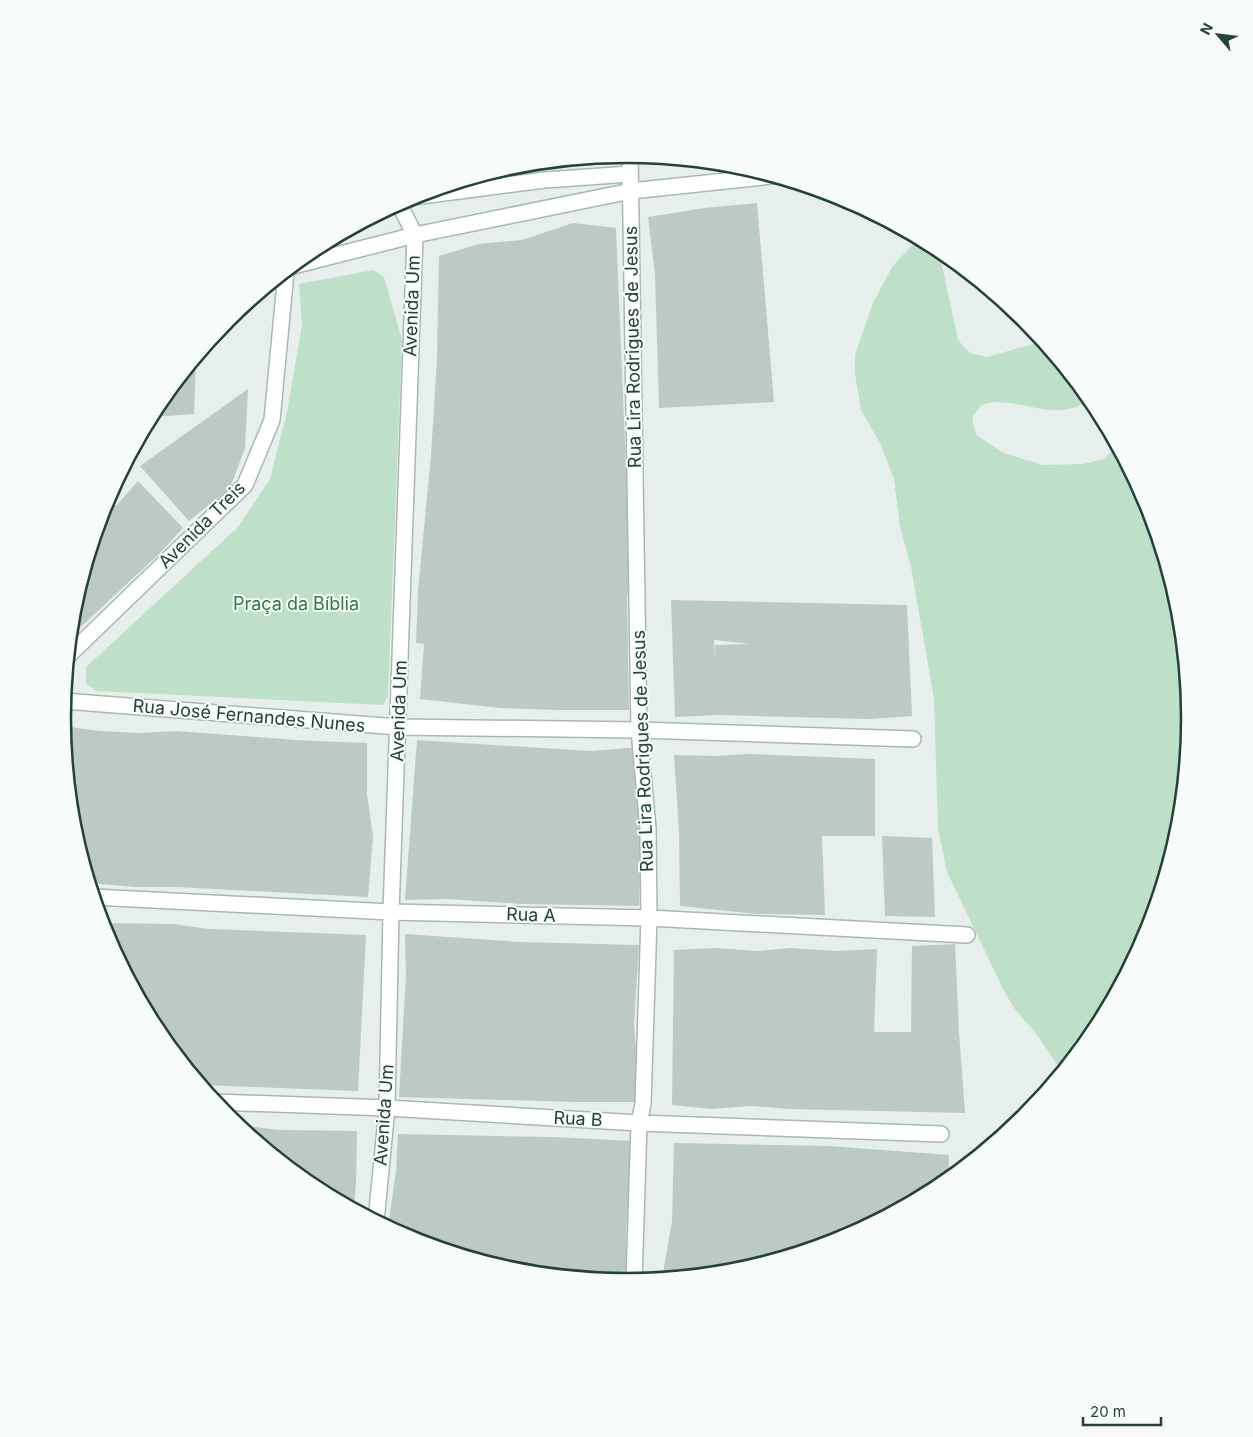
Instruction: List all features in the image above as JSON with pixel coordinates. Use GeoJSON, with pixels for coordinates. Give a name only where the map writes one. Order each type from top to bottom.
{"type":"FeatureCollection","features":[{"type":"Feature","properties":{"kind":"street","name":"Rua Lira Rodrigues de Jesus"},"geometry":{"type":"LineString","coordinates":[[630,163],[639,730],[648,828],[649,918],[643,1104],[639,1123],[634,1274]]}},
{"type":"Feature","properties":{"kind":"street"},"geometry":{"type":"LineString","coordinates":[[451,192],[545,180],[630,174]]}},
{"type":"Feature","properties":{"kind":"street"},"geometry":{"type":"LineString","coordinates":[[312,261],[415,235],[631,191],[753,178]]}},
{"type":"Feature","properties":{"kind":"street","name":"Avenida Um"},"geometry":{"type":"LineString","coordinates":[[377,1214],[387,1108],[391,912],[415,235],[403,211]]}},
{"type":"Feature","properties":{"kind":"street","name":"Avenida Treis"},"geometry":{"type":"LineString","coordinates":[[76,649],[245,485],[272,420],[285,280]]}},
{"type":"Feature","properties":{"kind":"street","name":"Rua José Fernandes Nunes"},"geometry":{"type":"LineString","coordinates":[[71,702],[398,727],[639,730],[913,739]]}},
{"type":"Feature","properties":{"kind":"street","name":"Rua A"},"geometry":{"type":"LineString","coordinates":[[101,897],[391,912],[649,918],[967,935]]}},
{"type":"Feature","properties":{"kind":"street","name":"Rua B"},"geometry":{"type":"LineString","coordinates":[[226,1102],[387,1108],[639,1123],[941,1134]]}},
{"type":"Feature","properties":{"kind":"green space"},"geometry":{"type":"Polygon","coordinates":[[[914,244],[935,257],[942,265],[958,340],[970,353],[987,357],[1035,343],[1067,380],[1083,404],[1080,406],[1058,410],[998,402],[981,405],[972,418],[976,435],[1004,453],[1043,465],[1083,464],[1103,459],[1113,451],[1139,506],[1152,540],[1171,610],[1181,682],[1181,755],[1171,827],[1163,862],[1139,931],[1124,964],[1088,1027],[1059,1067],[1038,1036],[1014,1008],[1004,991],[947,872],[938,829],[934,699],[911,567],[900,526],[894,479],[880,443],[861,410],[855,374],[855,355],[873,303],[892,267],[914,244]]]}},
{"type":"Feature","properties":{"kind":"green space","name":"Praça da Bíblia"},"geometry":{"type":"Polygon","coordinates":[[[373,270],[384,277],[402,340],[388,695],[383,705],[97,691],[86,684],[86,667],[238,527],[270,479],[287,412],[302,325],[299,284],[373,270]]]}},
{"type":"Feature","properties":{"kind":"building"},"geometry":{"type":"Polygon","coordinates":[[[757,203],[774,402],[659,408],[655,275],[648,217],[705,208],[757,203]]]}},
{"type":"Feature","properties":{"kind":"building"},"geometry":{"type":"Polygon","coordinates":[[[573,223],[616,228],[628,517],[637,594],[627,594],[629,710],[500,708],[420,699],[424,644],[416,643],[418,591],[431,455],[437,359],[439,256],[479,244],[522,240],[573,223]]]}},
{"type":"Feature","properties":{"kind":"building"},"geometry":{"type":"Polygon","coordinates":[[[196,368],[194,414],[161,416],[196,368]]]}},
{"type":"Feature","properties":{"kind":"building"},"geometry":{"type":"Polygon","coordinates":[[[248,389],[245,448],[230,488],[189,521],[140,466],[248,389]]]}},
{"type":"Feature","properties":{"kind":"building"},"geometry":{"type":"Polygon","coordinates":[[[138,481],[183,528],[159,554],[79,629],[90,575],[101,540],[115,505],[116,506],[138,481]]]}},
{"type":"Feature","properties":{"kind":"building"},"geometry":{"type":"Polygon","coordinates":[[[671,600],[907,605],[912,716],[870,719],[718,715],[675,717],[671,600]],[[714,640],[715,659],[715,645],[750,644],[714,640]]]}},
{"type":"Feature","properties":{"kind":"building"},"geometry":{"type":"Polygon","coordinates":[[[71,727],[99,731],[140,733],[177,731],[295,740],[367,743],[367,794],[373,836],[368,897],[175,887],[134,887],[97,884],[82,827],[76,791],[71,727]]]}},
{"type":"Feature","properties":{"kind":"building"},"geometry":{"type":"Polygon","coordinates":[[[417,740],[591,751],[639,747],[641,827],[639,906],[522,904],[448,899],[405,900],[417,740]]]}},
{"type":"Feature","properties":{"kind":"building"},"geometry":{"type":"Polygon","coordinates":[[[750,754],[875,759],[875,836],[822,836],[825,915],[756,914],[680,906],[679,831],[674,755],[717,756],[750,754]]]}},
{"type":"Feature","properties":{"kind":"building"},"geometry":{"type":"Polygon","coordinates":[[[882,836],[932,838],[935,917],[885,916],[882,836]]]}},
{"type":"Feature","properties":{"kind":"building"},"geometry":{"type":"Polygon","coordinates":[[[111,923],[173,924],[209,929],[366,935],[358,1091],[209,1085],[186,1057],[146,996],[111,923]]]}},
{"type":"Feature","properties":{"kind":"building"},"geometry":{"type":"Polygon","coordinates":[[[405,934],[520,942],[639,945],[634,1024],[640,1102],[399,1097],[406,975],[405,934]]]}},
{"type":"Feature","properties":{"kind":"building"},"geometry":{"type":"Polygon","coordinates":[[[955,944],[965,1113],[789,1109],[751,1106],[712,1109],[672,1105],[674,950],[716,948],[757,951],[790,948],[836,951],[877,949],[874,1032],[911,1032],[912,946],[955,944]]]}},
{"type":"Feature","properties":{"kind":"building"},"geometry":{"type":"Polygon","coordinates":[[[250,1127],[280,1130],[357,1131],[355,1202],[288,1159],[250,1127]]]}},
{"type":"Feature","properties":{"kind":"building"},"geometry":{"type":"Polygon","coordinates":[[[398,1134],[552,1137],[633,1141],[626,1230],[626,1274],[590,1273],[518,1263],[483,1255],[414,1231],[389,1220],[396,1171],[398,1134]]]}},
{"type":"Feature","properties":{"kind":"building"},"geometry":{"type":"Polygon","coordinates":[[[674,1143],[829,1146],[949,1155],[948,1171],[904,1199],[839,1231],[770,1255],[735,1263],[663,1273],[672,1221],[674,1143]]]}}]}
